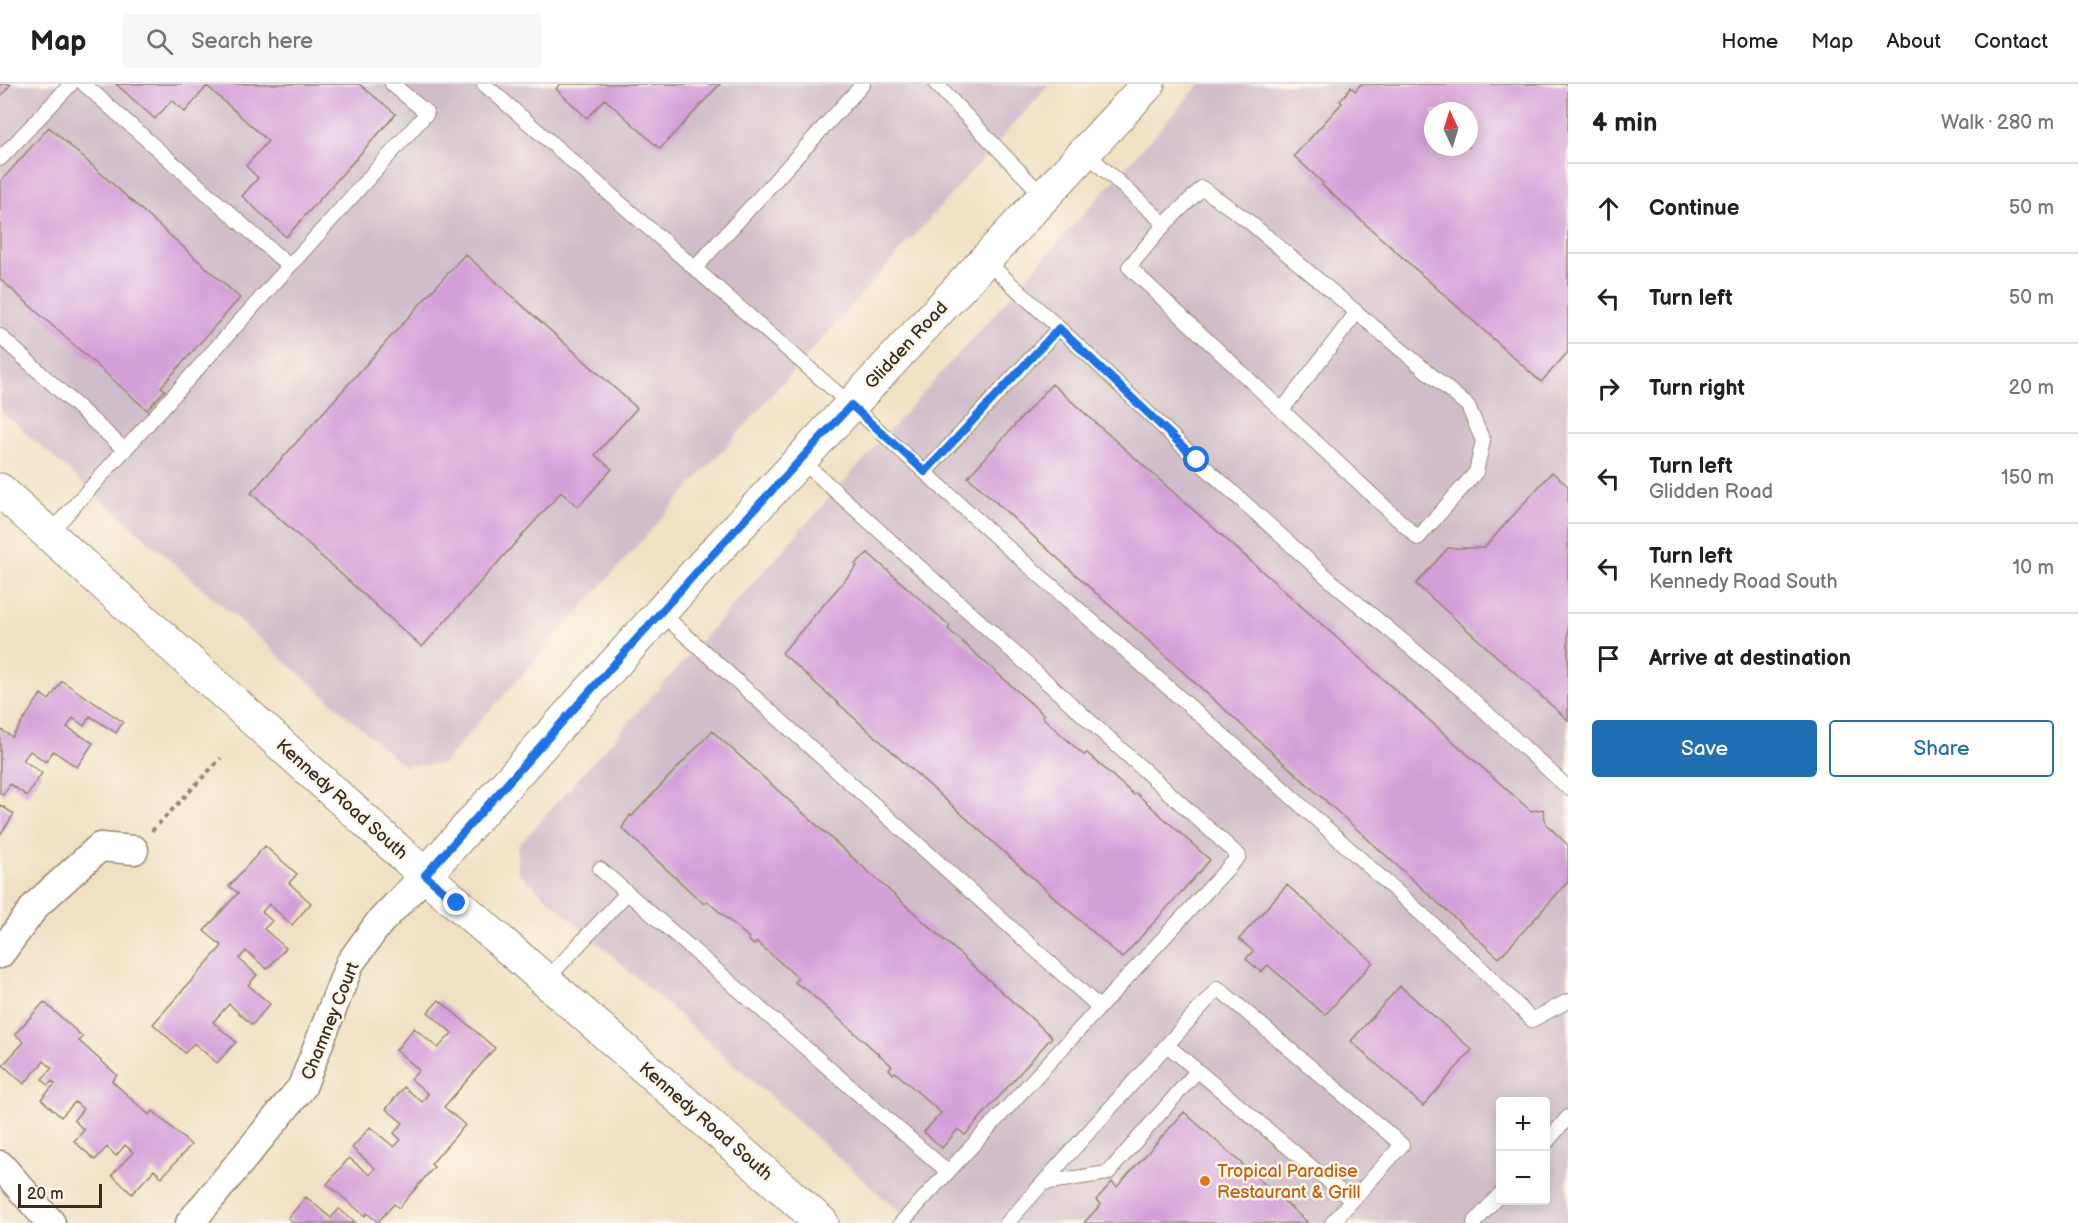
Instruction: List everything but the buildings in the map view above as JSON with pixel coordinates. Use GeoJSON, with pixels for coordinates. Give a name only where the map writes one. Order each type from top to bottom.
{"type":"FeatureCollection","features":[{"type":"Feature","properties":{"kind":"main road","name":"Glidden Road"},"geometry":{"type":"LineString","coordinates":[[425,875],[660,612],[1148,84]]}},
{"type":"Feature","properties":{"kind":"main road","name":"Kennedy Road South"},"geometry":{"type":"LineString","coordinates":[[0,490],[425,875],[822,1223]]}},
{"type":"Feature","properties":{"kind":"street"},"geometry":{"type":"LineString","coordinates":[[0,954],[36,905],[100,847],[134,850]]}},
{"type":"Feature","properties":{"kind":"street","name":"Chamney Court"},"geometry":{"type":"LineString","coordinates":[[190,1223],[302,1087],[350,963],[379,923],[425,875]]}},
{"type":"Feature","properties":{"kind":"street"},"geometry":{"type":"LineString","coordinates":[[0,1165],[51,1223]]}},
{"type":"Feature","properties":{"kind":"lane"},"geometry":{"type":"LineString","coordinates":[[0,159],[71,84]]}},
{"type":"Feature","properties":{"kind":"lane"},"geometry":{"type":"LineString","coordinates":[[84,84],[289,266]]}},
{"type":"Feature","properties":{"kind":"lane"},"geometry":{"type":"LineString","coordinates":[[49,534],[427,113],[393,84]]}},
{"type":"Feature","properties":{"kind":"lane"},"geometry":{"type":"LineString","coordinates":[[484,84],[851,405],[1286,791],[1478,964],[1532,1020],[1568,1001]]}},
{"type":"Feature","properties":{"kind":"lane"},"geometry":{"type":"LineString","coordinates":[[694,268],[863,84]]}},
{"type":"Feature","properties":{"kind":"lane"},"geometry":{"type":"LineString","coordinates":[[936,84],[1044,197]]}},
{"type":"Feature","properties":{"kind":"lane"},"geometry":{"type":"LineString","coordinates":[[1085,152],[1165,224]]}},
{"type":"Feature","properties":{"kind":"lane"},"geometry":{"type":"LineString","coordinates":[[1202,188],[1247,220],[1357,312],[1468,406],[1483,441],[1476,472],[1418,538],[1129,267],[1165,224],[1202,188]]}},
{"type":"Feature","properties":{"kind":"lane"},"geometry":{"type":"LineString","coordinates":[[985,260],[1206,468],[1339,588],[1462,690],[1568,788]]}},
{"type":"Feature","properties":{"kind":"lane"},"geometry":{"type":"LineString","coordinates":[[1282,410],[1357,312]]}},
{"type":"Feature","properties":{"kind":"lane"},"geometry":{"type":"LineString","coordinates":[[925,472],[1059,328]]}},
{"type":"Feature","properties":{"kind":"lane"},"geometry":{"type":"LineString","coordinates":[[0,336],[125,450]]}},
{"type":"Feature","properties":{"kind":"lane"},"geometry":{"type":"LineString","coordinates":[[800,459],[1239,856],[901,1223]]}},
{"type":"Feature","properties":{"kind":"lane"},"geometry":{"type":"LineString","coordinates":[[660,612],[1099,1007]]}},
{"type":"Feature","properties":{"kind":"lane"},"geometry":{"type":"LineString","coordinates":[[600,869],[948,1172]]}},
{"type":"Feature","properties":{"kind":"lane"},"geometry":{"type":"LineString","coordinates":[[545,981],[627,893]]}},
{"type":"Feature","properties":{"kind":"lane"},"geometry":{"type":"LineString","coordinates":[[1006,1223],[1218,988],[1402,1145],[1332,1223]]}},
{"type":"Feature","properties":{"kind":"lane"},"geometry":{"type":"LineString","coordinates":[[1167,1045],[1352,1201]]}},
{"type":"Feature","properties":{"kind":"lane"},"geometry":{"type":"LineString","coordinates":[[1043,1183],[1108,1173],[1197,1071]]}},
{"type":"Feature","properties":{"kind":"lane"},"geometry":{"type":"LineString","coordinates":[[1550,1138],[1568,1118]]}},
{"type":"Feature","properties":{"kind":"lane"},"geometry":{"type":"LineString","coordinates":[[1474,1223],[1496,1198]]}},
{"type":"Feature","properties":{"kind":"path"},"geometry":{"type":"LineString","coordinates":[[134,850],[221,758]]}},
{"type":"Feature","properties":{"kind":"shaded area"},"geometry":{"type":"Polygon","coordinates":[[[0,84],[1050,84],[442,764],[404,766],[0,410],[0,84]]]}},
{"type":"Feature","properties":{"kind":"shaded area"},"geometry":{"type":"Polygon","coordinates":[[[1200,84],[1568,84],[1568,1223],[912,1223],[518,872],[517,847],[1200,84]]]}},
{"type":"Feature","properties":{"kind":"place","name":"Tropical Paradise Restaurant & Grill"},"geometry":{"type":"Point","coordinates":[1205,1181]}},
{"type":"Feature","properties":{"kind":"route"},"geometry":{"type":"LineString","coordinates":[[457,903],[425,875],[703,565],[851,405],[925,472],[1059,328],[1197,460]]}}]}
